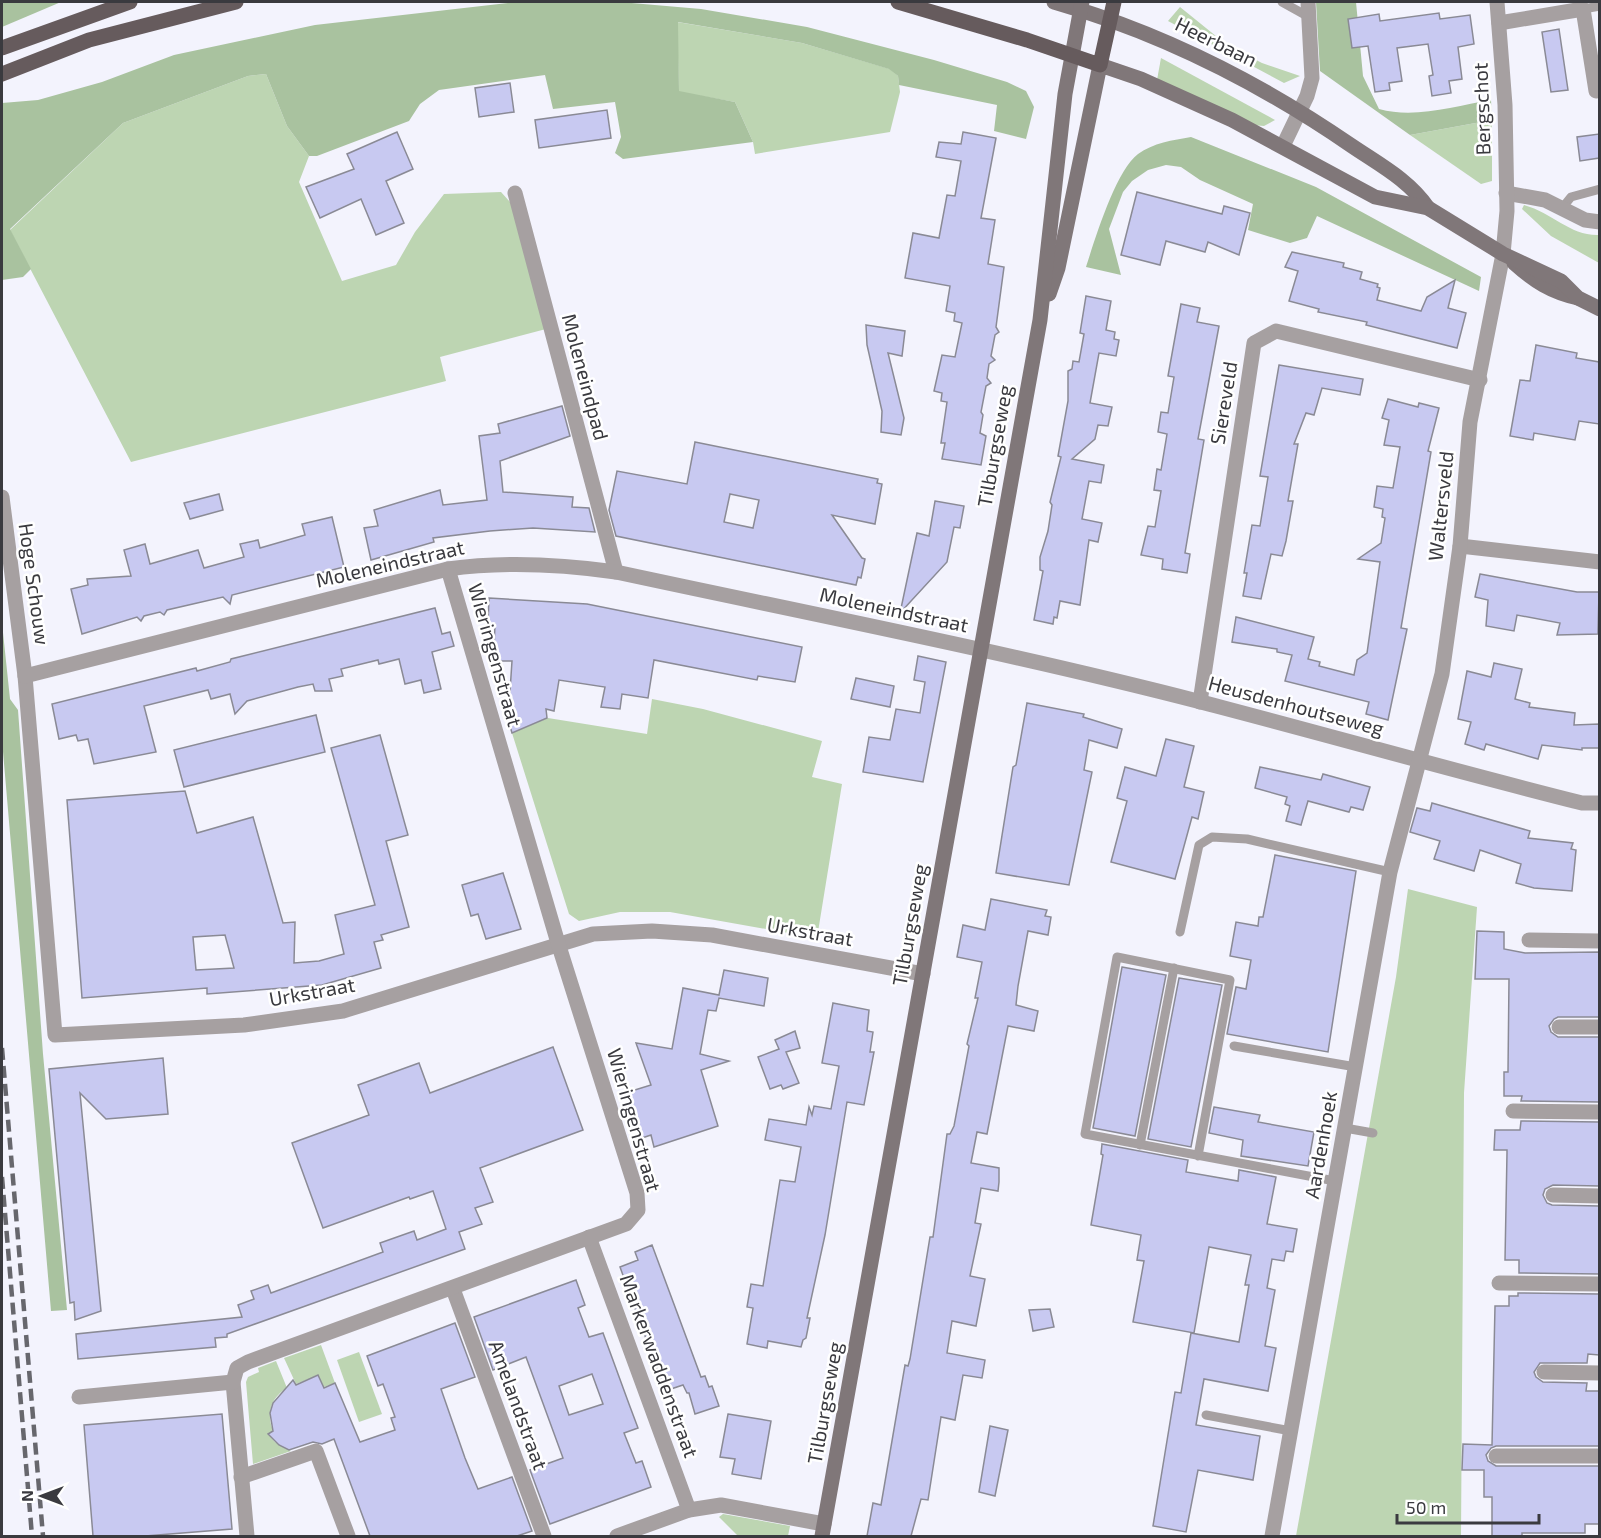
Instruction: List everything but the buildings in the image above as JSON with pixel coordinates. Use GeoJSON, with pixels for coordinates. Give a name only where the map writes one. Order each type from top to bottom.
{"type":"FeatureCollection","features":[{"type":"Feature","properties":{"kind":"main road"},"geometry":{"type":"LineString","coordinates":[[2,48],[129,2]]}},
{"type":"Feature","properties":{"kind":"main road"},"geometry":{"type":"LineString","coordinates":[[2,74],[127,28],[236,2]]}},
{"type":"Feature","properties":{"kind":"main road"},"geometry":{"type":"LineString","coordinates":[[898,2],[1071,54],[1100,65]]}},
{"type":"Feature","properties":{"kind":"main road","name":"Heerbaan"},"geometry":{"type":"LineString","coordinates":[[1054,2],[1081,5],[1171,42],[1254,83],[1300,110],[1415,189],[1428,208]]}},
{"type":"Feature","properties":{"kind":"main road","name":"Tilburgseweg"},"geometry":{"type":"LineString","coordinates":[[1040,320],[1058,268],[1114,2]]}},
{"type":"Feature","properties":{"kind":"main road","name":"Tilburgseweg"},"geometry":{"type":"LineString","coordinates":[[823,1530],[1040,320],[1071,54],[1081,5]]}},
{"type":"Feature","properties":{"kind":"main road","name":"Heerbaan"},"geometry":{"type":"LineString","coordinates":[[1100,65],[1186,99],[1283,146],[1374,197],[1428,208],[1503,254],[1561,280],[1578,298],[1599,309]]}},
{"type":"Feature","properties":{"kind":"street","name":"Bergschot"},"geometry":{"type":"LineString","coordinates":[[1497,2],[1505,105],[1507,211],[1503,254]]}},
{"type":"Feature","properties":{"kind":"street"},"geometry":{"type":"LineString","coordinates":[[1283,146],[1312,78],[1309,9]]}},
{"type":"Feature","properties":{"kind":"street"},"geometry":{"type":"LineString","coordinates":[[1499,23],[1583,9],[1596,91]]}},
{"type":"Feature","properties":{"kind":"street","name":"Moleneindpad"},"geometry":{"type":"LineString","coordinates":[[515,193],[616,572]]}},
{"type":"Feature","properties":{"kind":"street"},"geometry":{"type":"LineString","coordinates":[[1506,193],[1545,200],[1585,220],[1599,222]]}},
{"type":"Feature","properties":{"kind":"street","name":"Waltersveld"},"geometry":{"type":"LineString","coordinates":[[1418,762],[1442,674],[1460,546],[1470,422],[1503,254]]}},
{"type":"Feature","properties":{"kind":"street","name":"Siereveld"},"geometry":{"type":"LineString","coordinates":[[1200,702],[1254,343],[1276,331],[1480,380]]}},
{"type":"Feature","properties":{"kind":"street","name":"Hoge Schouw"},"geometry":{"type":"LineString","coordinates":[[2,498],[25,676]]}},
{"type":"Feature","properties":{"kind":"street"},"geometry":{"type":"LineString","coordinates":[[1460,546],[1599,562]]}},
{"type":"Feature","properties":{"kind":"street","name":"Moleneindstraat"},"geometry":{"type":"LineString","coordinates":[[25,676],[448,569],[493,563],[566,565],[616,572],[980,650]]}},
{"type":"Feature","properties":{"kind":"street","name":"Wieringenstraat"},"geometry":{"type":"LineString","coordinates":[[233,1382],[237,1368],[248,1362],[626,1224],[638,1210],[637,1193],[558,943],[448,569]]}},
{"type":"Feature","properties":{"kind":"street","name":"Heusdenhoutseweg"},"geometry":{"type":"LineString","coordinates":[[980,650],[1200,702],[1418,762],[1582,803],[1599,803]]}},
{"type":"Feature","properties":{"kind":"street","name":"Urkstraat"},"geometry":{"type":"LineString","coordinates":[[25,676],[56,1035],[244,1025],[343,1011],[593,934],[652,931],[712,935],[923,974]]}},
{"type":"Feature","properties":{"kind":"street","name":"Aardenhoek"},"geometry":{"type":"LineString","coordinates":[[1272,1536],[1390,872],[1418,762]]}},
{"type":"Feature","properties":{"kind":"street"},"geometry":{"type":"LineString","coordinates":[[1529,940],[1599,941]]}},
{"type":"Feature","properties":{"kind":"street"},"geometry":{"type":"LineString","coordinates":[[1559,1026],[1599,1027]]}},
{"type":"Feature","properties":{"kind":"street"},"geometry":{"type":"LineString","coordinates":[[1513,1111],[1599,1112]]}},
{"type":"Feature","properties":{"kind":"street"},"geometry":{"type":"LineString","coordinates":[[1554,1196],[1599,1196]]}},
{"type":"Feature","properties":{"kind":"street","name":"Markerwaddenstraat"},"geometry":{"type":"LineString","coordinates":[[589,1237],[689,1510]]}},
{"type":"Feature","properties":{"kind":"street"},"geometry":{"type":"LineString","coordinates":[[1499,1283],[1599,1284]]}},
{"type":"Feature","properties":{"kind":"street","name":"Amelandstraat"},"geometry":{"type":"LineString","coordinates":[[453,1288],[544,1536]]}},
{"type":"Feature","properties":{"kind":"street"},"geometry":{"type":"LineString","coordinates":[[1544,1372],[1599,1373]]}},
{"type":"Feature","properties":{"kind":"street"},"geometry":{"type":"LineString","coordinates":[[79,1397],[233,1382],[247,1536]]}},
{"type":"Feature","properties":{"kind":"street"},"geometry":{"type":"LineString","coordinates":[[241,1477],[316,1451],[348,1536]]}},
{"type":"Feature","properties":{"kind":"street"},"geometry":{"type":"LineString","coordinates":[[1497,1456],[1599,1456]]}},
{"type":"Feature","properties":{"kind":"street"},"geometry":{"type":"LineString","coordinates":[[617,1536],[689,1510],[721,1505],[823,1530]]}},
{"type":"Feature","properties":{"kind":"lane"},"geometry":{"type":"LineString","coordinates":[[1282,2],[1309,9]]}},
{"type":"Feature","properties":{"kind":"lane"},"geometry":{"type":"LineString","coordinates":[[1583,9],[1599,6]]}},
{"type":"Feature","properties":{"kind":"lane"},"geometry":{"type":"LineString","coordinates":[[1563,207],[1571,197],[1599,189]]}},
{"type":"Feature","properties":{"kind":"lane"},"geometry":{"type":"LineString","coordinates":[[1180,932],[1199,845],[1212,837],[1247,839],[1390,872]]}},
{"type":"Feature","properties":{"kind":"lane"},"geometry":{"type":"LineString","coordinates":[[1198,1156],[1230,980],[1117,957],[1085,1134],[1198,1156],[1335,1181]]}},
{"type":"Feature","properties":{"kind":"lane"},"geometry":{"type":"LineString","coordinates":[[1140,1145],[1174,968]]}},
{"type":"Feature","properties":{"kind":"lane"},"geometry":{"type":"LineString","coordinates":[[1234,1046],[1356,1067]]}},
{"type":"Feature","properties":{"kind":"lane"},"geometry":{"type":"LineString","coordinates":[[1345,1128],[1373,1133]]}},
{"type":"Feature","properties":{"kind":"lane"},"geometry":{"type":"LineString","coordinates":[[1206,1415],[1291,1431]]}},
{"type":"Feature","properties":{"kind":"green space"},"geometry":{"type":"Polygon","coordinates":[[[2,2],[61,2],[2,27],[2,2]]]}},
{"type":"Feature","properties":{"kind":"green space"},"geometry":{"type":"Polygon","coordinates":[[[516,2],[620,2],[701,9],[807,27],[934,60],[1007,82],[1026,91],[1034,107],[1026,139],[994,131],[997,105],[899,85],[898,76],[889,69],[802,43],[678,22],[679,91],[735,102],[753,142],[623,159],[615,153],[621,137],[615,102],[553,109],[545,75],[439,90],[420,104],[409,121],[317,156],[309,156],[287,126],[266,74],[248,76],[123,123],[10,229],[31,269],[23,277],[2,280],[2,103],[38,100],[102,82],[174,55],[315,25],[516,2]]]}},
{"type":"Feature","properties":{"kind":"green space"},"geometry":{"type":"Polygon","coordinates":[[[1316,2],[1356,2],[1363,76],[1379,109],[1407,113],[1421,112],[1491,100],[1492,120],[1410,135],[1320,71],[1316,2]]]}},
{"type":"Feature","properties":{"kind":"green space"},"geometry":{"type":"Polygon","coordinates":[[[1180,7],[1227,45],[1262,63],[1300,76],[1284,83],[1168,21],[1180,7]]]}},
{"type":"Feature","properties":{"kind":"green space"},"geometry":{"type":"Polygon","coordinates":[[[677,22],[802,43],[890,69],[898,76],[900,92],[890,132],[755,154],[753,142],[735,102],[679,92],[677,22]]]}},
{"type":"Feature","properties":{"kind":"green space"},"geometry":{"type":"Polygon","coordinates":[[[1161,58],[1275,120],[1264,126],[1252,125],[1157,80],[1161,58]]]}},
{"type":"Feature","properties":{"kind":"green space"},"geometry":{"type":"Polygon","coordinates":[[[266,74],[287,126],[309,156],[299,182],[342,281],[396,265],[415,232],[444,194],[501,192],[511,203],[546,329],[440,357],[446,381],[131,462],[10,230],[123,123],[248,76],[266,74]]]}},
{"type":"Feature","properties":{"kind":"green space"},"geometry":{"type":"Polygon","coordinates":[[[1492,120],[1492,181],[1481,184],[1410,135],[1492,120]]]}},
{"type":"Feature","properties":{"kind":"green space"},"geometry":{"type":"Polygon","coordinates":[[[1191,137],[1316,187],[1481,277],[1479,291],[1317,216],[1307,238],[1290,243],[1248,230],[1253,204],[1200,180],[1181,167],[1166,165],[1148,170],[1132,181],[1123,192],[1109,229],[1121,275],[1086,267],[1114,189],[1130,162],[1150,147],[1191,137]]]}},
{"type":"Feature","properties":{"kind":"green space"},"geometry":{"type":"Polygon","coordinates":[[[1524,205],[1579,232],[1599,235],[1599,263],[1551,236],[1522,209],[1524,205]]]}},
{"type":"Feature","properties":{"kind":"green space"},"geometry":{"type":"Polygon","coordinates":[[[2,623],[10,699],[18,710],[43,1054],[67,1310],[51,1311],[2,740],[2,623]]]}},
{"type":"Feature","properties":{"kind":"green space"},"geometry":{"type":"Polygon","coordinates":[[[652,699],[703,709],[822,741],[812,777],[842,784],[817,938],[670,912],[620,912],[579,921],[569,914],[512,733],[548,718],[647,734],[652,699]]]}},
{"type":"Feature","properties":{"kind":"green space"},"geometry":{"type":"Polygon","coordinates":[[[1408,889],[1477,907],[1464,1093],[1461,1536],[1296,1536],[1396,977],[1408,889]]]}},
{"type":"Feature","properties":{"kind":"green space"},"geometry":{"type":"Polygon","coordinates":[[[321,1345],[335,1383],[321,1388],[316,1376],[296,1384],[284,1358],[321,1345]]]}},
{"type":"Feature","properties":{"kind":"green space"},"geometry":{"type":"Polygon","coordinates":[[[359,1352],[382,1414],[359,1422],[337,1360],[359,1352]]]}},
{"type":"Feature","properties":{"kind":"green space"},"geometry":{"type":"Polygon","coordinates":[[[276,1361],[287,1388],[277,1396],[271,1406],[270,1418],[273,1430],[268,1434],[275,1442],[291,1451],[253,1464],[246,1382],[248,1377],[259,1372],[258,1368],[276,1361]]]}},
{"type":"Feature","properties":{"kind":"green space"},"geometry":{"type":"Polygon","coordinates":[[[723,1514],[790,1526],[788,1536],[738,1536],[719,1517],[723,1514]]]}},
{"type":"Feature","properties":{"kind":"railway"},"geometry":{"type":"LineString","coordinates":[[2,1048],[43,1536]]}},
{"type":"Feature","properties":{"kind":"railway"},"geometry":{"type":"LineString","coordinates":[[2,1177],[32,1536]]}}]}
